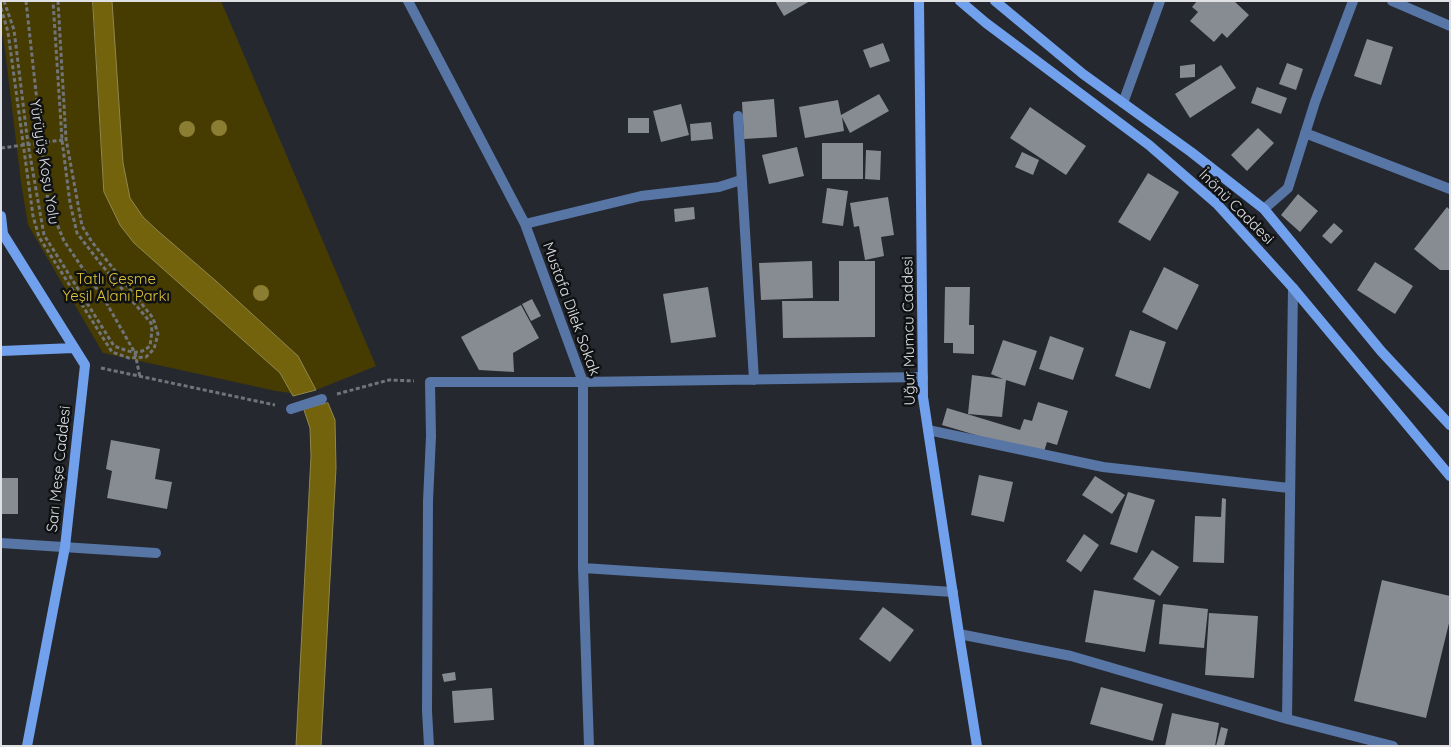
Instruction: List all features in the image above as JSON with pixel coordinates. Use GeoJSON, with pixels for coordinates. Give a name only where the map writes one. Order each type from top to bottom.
{"type":"FeatureCollection","features":[{"type":"Feature","properties":{"kind":"street","name":"Mustafa Dilek Sokak"},"geometry":{"type":"LineString","coordinates":[[408,1],[525,224],[583,382],[583,568],[588,746]]}},
{"type":"Feature","properties":{"kind":"street","name":"Uğur Mumcu Caddesi"},"geometry":{"type":"LineString","coordinates":[[919,1],[923,397],[958,634],[977,746]]}},
{"type":"Feature","properties":{"kind":"street","name":"İnönü Caddesi"},"geometry":{"type":"LineString","coordinates":[[960,1],[994,29],[1149,145],[1217,204],[1293,288],[1450,476]]}},
{"type":"Feature","properties":{"kind":"street","name":"İnönü Caddesi"},"geometry":{"type":"LineString","coordinates":[[995,1],[1083,74],[1264,209],[1381,351],[1450,425]]}},
{"type":"Feature","properties":{"kind":"street"},"geometry":{"type":"LineString","coordinates":[[1124,103],[1160,1]]}},
{"type":"Feature","properties":{"kind":"street"},"geometry":{"type":"LineString","coordinates":[[1264,209],[1288,188],[1315,102],[1353,1]]}},
{"type":"Feature","properties":{"kind":"street"},"geometry":{"type":"LineString","coordinates":[[1392,1],[1450,26]]}},
{"type":"Feature","properties":{"kind":"street"},"geometry":{"type":"LineString","coordinates":[[738,116],[754,380]]}},
{"type":"Feature","properties":{"kind":"street"},"geometry":{"type":"LineString","coordinates":[[1305,133],[1450,189]]}},
{"type":"Feature","properties":{"kind":"street"},"geometry":{"type":"LineString","coordinates":[[525,224],[641,196],[719,187],[741,180]]}},
{"type":"Feature","properties":{"kind":"street"},"geometry":{"type":"LineString","coordinates":[[1,216],[3,234],[85,365]]}},
{"type":"Feature","properties":{"kind":"street"},"geometry":{"type":"LineString","coordinates":[[1287,719],[1293,288]]}},
{"type":"Feature","properties":{"kind":"street"},"geometry":{"type":"LineString","coordinates":[[1,352],[74,348]]}},
{"type":"Feature","properties":{"kind":"street","name":"Sarı Meşe Caddesi"},"geometry":{"type":"LineString","coordinates":[[27,746],[65,547],[85,365]]}},
{"type":"Feature","properties":{"kind":"street"},"geometry":{"type":"LineString","coordinates":[[429,746],[428,501],[431,436],[430,382],[583,382],[923,377]]}},
{"type":"Feature","properties":{"kind":"street"},"geometry":{"type":"LineString","coordinates":[[292,409],[322,399]]}},
{"type":"Feature","properties":{"kind":"street"},"geometry":{"type":"LineString","coordinates":[[928,430],[1103,467],[1289,488]]}},
{"type":"Feature","properties":{"kind":"street"},"geometry":{"type":"LineString","coordinates":[[1,543],[156,553]]}},
{"type":"Feature","properties":{"kind":"street"},"geometry":{"type":"LineString","coordinates":[[583,568],[953,592]]}},
{"type":"Feature","properties":{"kind":"street"},"geometry":{"type":"LineString","coordinates":[[958,634],[1071,656],[1287,719],[1393,746]]}},
{"type":"Feature","properties":{"kind":"path","name":"Yürüyüş Koşu Yolu"},"geometry":{"type":"LineString","coordinates":[[4,1],[8,8],[15,40],[28,144],[44,235],[114,346],[135,353],[143,352],[150,346],[151,323],[100,263],[78,233],[70,203],[53,1]]}},
{"type":"Feature","properties":{"kind":"path"},"geometry":{"type":"LineString","coordinates":[[26,1],[48,202],[64,241],[107,304],[135,353],[140,377]]}},
{"type":"Feature","properties":{"kind":"path"},"geometry":{"type":"LineString","coordinates":[[1,8],[8,32],[22,145],[33,216],[39,237],[112,352],[130,358],[146,357],[154,349],[158,334],[153,318],[92,242],[82,226],[64,140],[58,1]]}},
{"type":"Feature","properties":{"kind":"path"},"geometry":{"type":"LineString","coordinates":[[1,148],[64,140]]}},
{"type":"Feature","properties":{"kind":"path"},"geometry":{"type":"LineString","coordinates":[[85,365],[292,409]]}},
{"type":"Feature","properties":{"kind":"path"},"geometry":{"type":"LineString","coordinates":[[322,399],[389,380],[430,382]]}},
{"type":"Feature","properties":{"kind":"green space","name":"Tatlı Çeşme Yeşil Alanı Parkı"},"geometry":{"type":"Polygon","coordinates":[[[1,1],[93,1],[104,192],[134,243],[280,373],[291,393],[103,353],[28,225],[1,30],[1,1]]]}},
{"type":"Feature","properties":{"kind":"green space"},"geometry":{"type":"Polygon","coordinates":[[[112,1],[221,1],[376,366],[316,390],[298,356],[143,217],[130,198],[123,163],[112,1]]]}},
{"type":"Feature","properties":{"kind":"shaded area"},"geometry":{"type":"Polygon","coordinates":[[[93,1],[112,1],[123,163],[130,198],[143,217],[298,356],[316,390],[293,396],[280,373],[134,243],[120,225],[104,192],[93,1]]]}},
{"type":"Feature","properties":{"kind":"shaded area"},"geometry":{"type":"Polygon","coordinates":[[[328,403],[335,420],[336,468],[321,746],[296,746],[311,456],[310,428],[304,410],[328,403]]]}},
{"type":"Feature","properties":{"kind":"building"},"geometry":{"type":"Polygon","coordinates":[[[775,1],[810,1],[784,16],[775,1]]]}},
{"type":"Feature","properties":{"kind":"building"},"geometry":{"type":"Polygon","coordinates":[[[1197,1],[1234,1],[1249,15],[1227,38],[1222,33],[1214,42],[1190,21],[1198,12],[1192,7],[1197,1]]]}},
{"type":"Feature","properties":{"kind":"building"},"geometry":{"type":"Polygon","coordinates":[[[1367,39],[1393,47],[1381,85],[1354,76],[1367,39]]]}},
{"type":"Feature","properties":{"kind":"building"},"geometry":{"type":"Polygon","coordinates":[[[883,43],[890,61],[870,68],[863,50],[883,43]]]}},
{"type":"Feature","properties":{"kind":"building"},"geometry":{"type":"Polygon","coordinates":[[[1287,63],[1303,69],[1296,90],[1279,84],[1287,63]]]}},
{"type":"Feature","properties":{"kind":"building"},"geometry":{"type":"Polygon","coordinates":[[[1195,64],[1195,77],[1180,78],[1180,66],[1195,64]]]}},
{"type":"Feature","properties":{"kind":"building"},"geometry":{"type":"Polygon","coordinates":[[[1221,65],[1236,88],[1190,118],[1175,94],[1221,65]]]}},
{"type":"Feature","properties":{"kind":"building"},"geometry":{"type":"Polygon","coordinates":[[[1257,87],[1287,98],[1281,114],[1251,103],[1257,87]]]}},
{"type":"Feature","properties":{"kind":"building"},"geometry":{"type":"Polygon","coordinates":[[[879,94],[889,111],[850,133],[842,117],[844,131],[805,138],[799,107],[838,100],[841,115],[879,94]]]}},
{"type":"Feature","properties":{"kind":"building"},"geometry":{"type":"Polygon","coordinates":[[[774,99],[777,137],[744,139],[742,102],[774,99]]]}},
{"type":"Feature","properties":{"kind":"building"},"geometry":{"type":"Polygon","coordinates":[[[681,104],[689,135],[661,142],[653,111],[681,104]]]}},
{"type":"Feature","properties":{"kind":"building"},"geometry":{"type":"Polygon","coordinates":[[[1030,107],[1086,146],[1066,175],[1010,138],[1030,107]]]}},
{"type":"Feature","properties":{"kind":"building"},"geometry":{"type":"Polygon","coordinates":[[[628,118],[649,118],[649,133],[628,133],[628,118]]]}},
{"type":"Feature","properties":{"kind":"building"},"geometry":{"type":"Polygon","coordinates":[[[711,122],[713,139],[691,141],[690,124],[711,122]]]}},
{"type":"Feature","properties":{"kind":"building"},"geometry":{"type":"Polygon","coordinates":[[[1258,128],[1274,143],[1247,171],[1231,155],[1258,128]]]}},
{"type":"Feature","properties":{"kind":"building"},"geometry":{"type":"Polygon","coordinates":[[[822,143],[863,143],[863,179],[822,179],[822,143]]]}},
{"type":"Feature","properties":{"kind":"building"},"geometry":{"type":"Polygon","coordinates":[[[797,147],[804,176],[769,184],[762,155],[797,147]]]}},
{"type":"Feature","properties":{"kind":"building"},"geometry":{"type":"Polygon","coordinates":[[[866,150],[881,151],[880,180],[865,179],[866,150]]]}},
{"type":"Feature","properties":{"kind":"building"},"geometry":{"type":"Polygon","coordinates":[[[1022,152],[1039,160],[1033,175],[1015,167],[1022,152]]]}},
{"type":"Feature","properties":{"kind":"building"},"geometry":{"type":"Polygon","coordinates":[[[1148,173],[1179,192],[1150,241],[1118,222],[1148,173]]]}},
{"type":"Feature","properties":{"kind":"building"},"geometry":{"type":"Polygon","coordinates":[[[827,188],[848,191],[843,226],[822,223],[827,188]]]}},
{"type":"Feature","properties":{"kind":"building"},"geometry":{"type":"Polygon","coordinates":[[[1298,194],[1318,211],[1300,232],[1281,215],[1298,194]]]}},
{"type":"Feature","properties":{"kind":"building"},"geometry":{"type":"Polygon","coordinates":[[[888,197],[894,235],[881,237],[884,256],[865,260],[859,226],[854,227],[850,203],[888,197]]]}},
{"type":"Feature","properties":{"kind":"building"},"geometry":{"type":"Polygon","coordinates":[[[694,207],[695,219],[675,222],[674,209],[694,207]]]}},
{"type":"Feature","properties":{"kind":"building"},"geometry":{"type":"Polygon","coordinates":[[[1447,207],[1450,210],[1450,270],[1440,270],[1414,249],[1447,207]]]}},
{"type":"Feature","properties":{"kind":"building"},"geometry":{"type":"Polygon","coordinates":[[[1334,223],[1343,231],[1331,244],[1322,236],[1334,223]]]}},
{"type":"Feature","properties":{"kind":"building"},"geometry":{"type":"Polygon","coordinates":[[[812,261],[813,298],[761,300],[759,263],[812,261]]]}},
{"type":"Feature","properties":{"kind":"building"},"geometry":{"type":"Polygon","coordinates":[[[839,261],[875,261],[875,337],[783,338],[782,301],[839,301],[839,261]]]}},
{"type":"Feature","properties":{"kind":"building"},"geometry":{"type":"Polygon","coordinates":[[[1375,262],[1413,286],[1395,314],[1357,290],[1375,262]]]}},
{"type":"Feature","properties":{"kind":"building"},"geometry":{"type":"Polygon","coordinates":[[[1164,267],[1199,285],[1177,330],[1142,312],[1164,267]]]}},
{"type":"Feature","properties":{"kind":"building"},"geometry":{"type":"Polygon","coordinates":[[[708,287],[716,337],[671,343],[663,294],[708,287]]]}},
{"type":"Feature","properties":{"kind":"building"},"geometry":{"type":"Polygon","coordinates":[[[945,287],[970,287],[969,325],[974,325],[974,354],[953,353],[953,343],[944,343],[945,287]]]}},
{"type":"Feature","properties":{"kind":"building"},"geometry":{"type":"Polygon","coordinates":[[[532,299],[541,316],[531,321],[522,304],[532,299]]]}},
{"type":"Feature","properties":{"kind":"building"},"geometry":{"type":"Polygon","coordinates":[[[521,305],[539,338],[513,353],[514,372],[479,370],[461,337],[521,305]]]}},
{"type":"Feature","properties":{"kind":"building"},"geometry":{"type":"Polygon","coordinates":[[[1130,330],[1166,342],[1150,389],[1115,376],[1130,330]]]}},
{"type":"Feature","properties":{"kind":"building"},"geometry":{"type":"Polygon","coordinates":[[[1050,336],[1084,348],[1073,380],[1039,369],[1050,336]]]}},
{"type":"Feature","properties":{"kind":"building"},"geometry":{"type":"Polygon","coordinates":[[[1003,340],[1037,351],[1025,386],[1006,380],[1002,417],[968,414],[972,375],[1003,379],[991,374],[1003,340]]]}},
{"type":"Feature","properties":{"kind":"building"},"geometry":{"type":"Polygon","coordinates":[[[1038,402],[1068,411],[1057,445],[1047,442],[1043,455],[942,425],[947,408],[1020,430],[1024,419],[1032,421],[1038,402]]]}},
{"type":"Feature","properties":{"kind":"building"},"geometry":{"type":"Polygon","coordinates":[[[111,440],[160,449],[155,479],[172,482],[167,509],[107,498],[112,471],[106,469],[111,440]]]}},
{"type":"Feature","properties":{"kind":"building"},"geometry":{"type":"Polygon","coordinates":[[[979,475],[1013,482],[1004,522],[971,515],[979,475]]]}},
{"type":"Feature","properties":{"kind":"building"},"geometry":{"type":"Polygon","coordinates":[[[1095,476],[1125,495],[1112,514],[1082,495],[1095,476]]]}},
{"type":"Feature","properties":{"kind":"building"},"geometry":{"type":"Polygon","coordinates":[[[1,478],[18,478],[18,514],[1,514],[1,478]]]}},
{"type":"Feature","properties":{"kind":"building"},"geometry":{"type":"Polygon","coordinates":[[[1128,492],[1155,500],[1137,553],[1110,544],[1128,492]]]}},
{"type":"Feature","properties":{"kind":"building"},"geometry":{"type":"Polygon","coordinates":[[[1222,498],[1226,499],[1224,563],[1193,562],[1195,516],[1221,517],[1222,498]]]}},
{"type":"Feature","properties":{"kind":"building"},"geometry":{"type":"Polygon","coordinates":[[[1084,534],[1099,545],[1081,572],[1066,561],[1084,534]]]}},
{"type":"Feature","properties":{"kind":"building"},"geometry":{"type":"Polygon","coordinates":[[[1152,550],[1179,567],[1160,596],[1133,579],[1152,550]]]}},
{"type":"Feature","properties":{"kind":"building"},"geometry":{"type":"Polygon","coordinates":[[[1382,580],[1450,596],[1450,619],[1426,718],[1354,701],[1382,580]]]}},
{"type":"Feature","properties":{"kind":"building"},"geometry":{"type":"Polygon","coordinates":[[[1094,590],[1155,600],[1145,652],[1085,642],[1094,590]]]}},
{"type":"Feature","properties":{"kind":"building"},"geometry":{"type":"Polygon","coordinates":[[[1163,604],[1208,609],[1204,648],[1159,644],[1163,604]]]}},
{"type":"Feature","properties":{"kind":"building"},"geometry":{"type":"Polygon","coordinates":[[[883,607],[914,630],[890,662],[859,639],[883,607]]]}},
{"type":"Feature","properties":{"kind":"building"},"geometry":{"type":"Polygon","coordinates":[[[1209,613],[1258,616],[1254,678],[1205,675],[1209,613]]]}},
{"type":"Feature","properties":{"kind":"building"},"geometry":{"type":"Polygon","coordinates":[[[455,672],[456,680],[444,682],[442,674],[455,672]]]}},
{"type":"Feature","properties":{"kind":"building"},"geometry":{"type":"Polygon","coordinates":[[[1101,687],[1163,704],[1153,741],[1090,724],[1101,687]]]}},
{"type":"Feature","properties":{"kind":"building"},"geometry":{"type":"Polygon","coordinates":[[[492,688],[494,720],[454,723],[452,691],[492,688]]]}},
{"type":"Feature","properties":{"kind":"building"},"geometry":{"type":"Polygon","coordinates":[[[1172,713],[1219,723],[1215,746],[1165,746],[1172,713]]]}},
{"type":"Feature","properties":{"kind":"building"},"geometry":{"type":"Polygon","coordinates":[[[1221,727],[1228,729],[1224,746],[1216,746],[1221,727]]]}}]}
